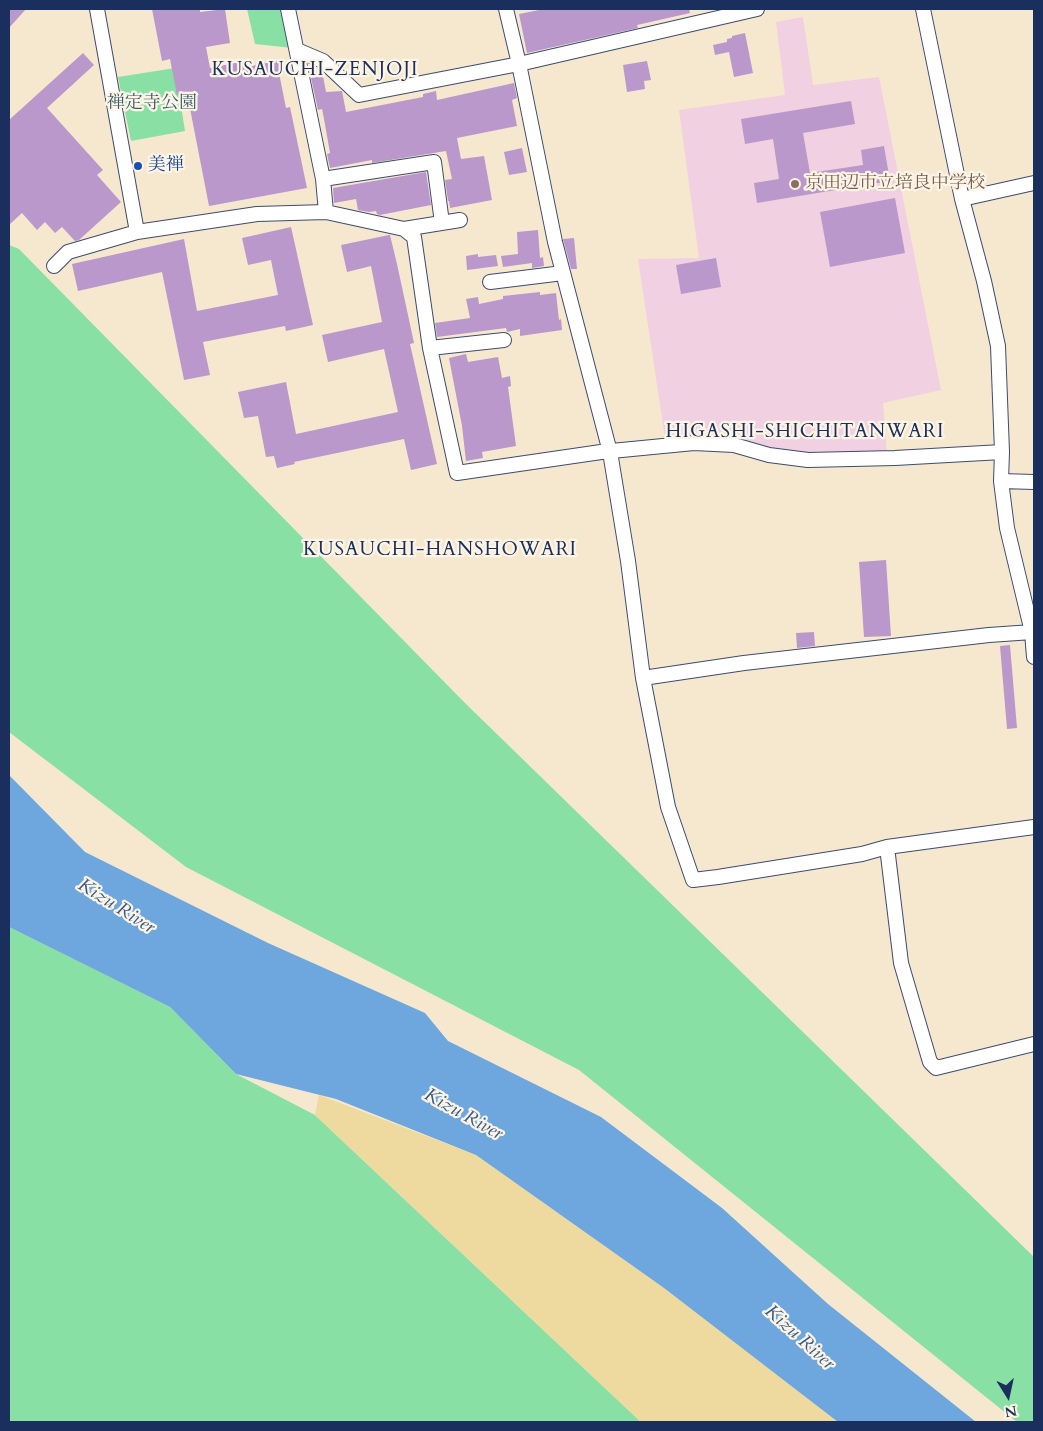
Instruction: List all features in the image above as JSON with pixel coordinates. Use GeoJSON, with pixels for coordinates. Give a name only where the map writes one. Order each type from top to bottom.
{"type":"FeatureCollection","features":[{"type":"Feature","properties":{"kind":"street"},"geometry":{"type":"LineString","coordinates":[[96,9],[137,232]]}},
{"type":"Feature","properties":{"kind":"street"},"geometry":{"type":"LineString","coordinates":[[288,9],[323,179],[326,212]]}},
{"type":"Feature","properties":{"kind":"street"},"geometry":{"type":"LineString","coordinates":[[506,9],[555,242],[610,452],[628,561],[642,678],[668,807],[693,880],[718,878],[862,854],[887,847],[1034,827]]}},
{"type":"Feature","properties":{"kind":"street"},"geometry":{"type":"LineString","coordinates":[[297,50],[323,61],[359,95],[519,64],[757,9]]}},
{"type":"Feature","properties":{"kind":"street"},"geometry":{"type":"LineString","coordinates":[[923,9],[962,199],[984,281],[998,346],[1002,452],[1001,481],[1007,528],[1032,632],[1034,657]]}},
{"type":"Feature","properties":{"kind":"street"},"geometry":{"type":"LineString","coordinates":[[323,179],[434,162],[442,223]]}},
{"type":"Feature","properties":{"kind":"street"},"geometry":{"type":"LineString","coordinates":[[962,199],[1034,183]]}},
{"type":"Feature","properties":{"kind":"street"},"geometry":{"type":"LineString","coordinates":[[54,266],[68,252],[137,232],[257,214],[326,212],[404,229],[460,220]]}},
{"type":"Feature","properties":{"kind":"street"},"geometry":{"type":"LineString","coordinates":[[404,229],[414,237],[430,348],[457,473],[610,452],[694,444],[734,445],[769,455],[808,460],[895,458],[1002,452]]}},
{"type":"Feature","properties":{"kind":"street"},"geometry":{"type":"LineString","coordinates":[[490,282],[563,273]]}},
{"type":"Feature","properties":{"kind":"street"},"geometry":{"type":"LineString","coordinates":[[430,348],[504,340]]}},
{"type":"Feature","properties":{"kind":"street"},"geometry":{"type":"LineString","coordinates":[[1001,481],[1034,482]]}},
{"type":"Feature","properties":{"kind":"street"},"geometry":{"type":"LineString","coordinates":[[642,678],[744,663],[989,635],[1032,632]]}},
{"type":"Feature","properties":{"kind":"street"},"geometry":{"type":"LineString","coordinates":[[887,847],[901,963],[930,1062],[936,1068],[1034,1044]]}},
{"type":"Feature","properties":{"kind":"shaded area","name":"京田辺市立培良中学校"},"geometry":{"type":"Polygon","coordinates":[[[803,17],[813,85],[879,77],[941,390],[883,403],[887,455],[804,455],[728,438],[665,438],[638,259],[699,258],[679,110],[785,95],[776,22],[803,17]]]}},
{"type":"Feature","properties":{"kind":"green space"},"geometry":{"type":"Polygon","coordinates":[[[247,9],[284,9],[292,48],[255,44],[247,9]]]}},
{"type":"Feature","properties":{"kind":"green space","name":"禅定寺公園"},"geometry":{"type":"Polygon","coordinates":[[[175,68],[185,131],[131,141],[118,77],[175,68]]]}},
{"type":"Feature","properties":{"kind":"green space"},"geometry":{"type":"Polygon","coordinates":[[[9,245],[19,249],[465,703],[1034,1257],[1034,1422],[1017,1422],[579,1070],[186,867],[9,732],[9,245]]]}},
{"type":"Feature","properties":{"kind":"green space"},"geometry":{"type":"Polygon","coordinates":[[[9,927],[170,1007],[236,1074],[315,1115],[641,1422],[9,1422],[9,927]]]}},
{"type":"Feature","properties":{"kind":"sand"},"geometry":{"type":"Polygon","coordinates":[[[319,1095],[476,1155],[664,1288],[838,1422],[641,1422],[315,1115],[319,1095]]]}},
{"type":"Feature","properties":{"kind":"water","name":"Kizu River"},"geometry":{"type":"Polygon","coordinates":[[[9,775],[85,852],[268,943],[425,1013],[448,1041],[601,1117],[722,1208],[828,1304],[976,1422],[838,1422],[664,1288],[476,1155],[336,1099],[236,1074],[170,1007],[9,927],[9,775]]]}},
{"type":"Feature","properties":{"kind":"building"},"geometry":{"type":"Polygon","coordinates":[[[9,9],[26,9],[9,28],[9,9]]]}},
{"type":"Feature","properties":{"kind":"building"},"geometry":{"type":"Polygon","coordinates":[[[152,9],[200,9],[200,12],[225,9],[230,43],[206,47],[210,68],[250,60],[251,66],[282,60],[284,72],[279,73],[286,108],[290,107],[307,188],[209,206],[187,93],[177,95],[170,59],[162,61],[152,9]]]}},
{"type":"Feature","properties":{"kind":"building"},"geometry":{"type":"Polygon","coordinates":[[[544,9],[689,9],[690,13],[637,25],[638,28],[527,53],[519,14],[544,9]]]}},
{"type":"Feature","properties":{"kind":"building"},"geometry":{"type":"Polygon","coordinates":[[[745,33],[753,73],[734,77],[729,52],[715,55],[713,45],[727,42],[727,39],[732,38],[732,36],[745,33]]]}},
{"type":"Feature","properties":{"kind":"building"},"geometry":{"type":"Polygon","coordinates":[[[83,53],[94,65],[47,108],[103,170],[97,175],[121,202],[79,240],[75,241],[62,227],[55,233],[45,222],[37,230],[22,213],[9,225],[9,120],[83,53]]]}},
{"type":"Feature","properties":{"kind":"building"},"geometry":{"type":"Polygon","coordinates":[[[647,61],[651,80],[644,81],[645,89],[627,92],[623,65],[647,61]]]}},
{"type":"Feature","properties":{"kind":"building"},"geometry":{"type":"Polygon","coordinates":[[[323,76],[326,92],[342,91],[346,112],[423,97],[423,94],[436,91],[437,100],[514,83],[517,98],[512,100],[517,126],[457,138],[461,159],[484,156],[492,200],[450,208],[445,180],[452,179],[446,151],[372,163],[372,160],[330,168],[327,154],[330,153],[322,109],[318,110],[311,78],[323,76]]]}},
{"type":"Feature","properties":{"kind":"building"},"geometry":{"type":"Polygon","coordinates":[[[851,101],[855,124],[803,133],[810,173],[863,165],[861,150],[884,146],[890,181],[757,203],[754,183],[779,179],[773,139],[745,144],[741,119],[851,101]]]}},
{"type":"Feature","properties":{"kind":"building"},"geometry":{"type":"Polygon","coordinates":[[[522,148],[527,172],[509,175],[504,152],[522,148]]]}},
{"type":"Feature","properties":{"kind":"building"},"geometry":{"type":"Polygon","coordinates":[[[426,172],[431,205],[380,215],[376,211],[358,210],[356,199],[334,203],[333,188],[426,172]]]}},
{"type":"Feature","properties":{"kind":"building"},"geometry":{"type":"Polygon","coordinates":[[[895,198],[905,253],[830,267],[820,212],[895,198]]]}},
{"type":"Feature","properties":{"kind":"building"},"geometry":{"type":"Polygon","coordinates":[[[291,227],[313,325],[286,331],[285,326],[203,342],[210,375],[184,380],[162,272],[78,291],[72,264],[184,239],[197,311],[278,295],[271,260],[248,265],[242,238],[291,227]]]}},
{"type":"Feature","properties":{"kind":"building"},"geometry":{"type":"Polygon","coordinates":[[[538,230],[540,258],[543,257],[544,266],[532,268],[532,263],[503,267],[501,256],[518,254],[517,232],[538,230]]]}},
{"type":"Feature","properties":{"kind":"building"},"geometry":{"type":"Polygon","coordinates":[[[390,235],[414,343],[410,344],[437,464],[411,470],[404,439],[294,462],[295,464],[277,468],[274,456],[266,457],[258,416],[244,418],[238,392],[286,382],[296,434],[398,412],[384,349],[328,362],[322,335],[382,322],[371,266],[347,272],[341,245],[390,235]]]}},
{"type":"Feature","properties":{"kind":"building"},"geometry":{"type":"Polygon","coordinates":[[[574,238],[577,269],[571,269],[563,239],[574,238]]]}},
{"type":"Feature","properties":{"kind":"building"},"geometry":{"type":"Polygon","coordinates":[[[478,254],[478,257],[496,255],[498,266],[467,270],[466,256],[478,254]]]}},
{"type":"Feature","properties":{"kind":"building"},"geometry":{"type":"Polygon","coordinates":[[[716,258],[721,287],[681,294],[676,265],[716,258]]]}},
{"type":"Feature","properties":{"kind":"building"},"geometry":{"type":"Polygon","coordinates":[[[540,292],[540,295],[556,293],[562,330],[520,336],[520,329],[507,332],[506,328],[437,337],[435,323],[470,318],[466,299],[478,297],[479,304],[503,299],[503,296],[540,292]]]}},
{"type":"Feature","properties":{"kind":"building"},"geometry":{"type":"Polygon","coordinates":[[[466,354],[468,362],[498,357],[502,378],[510,376],[511,386],[508,387],[516,446],[482,452],[483,458],[466,461],[462,426],[449,358],[466,354]]]}},
{"type":"Feature","properties":{"kind":"building"},"geometry":{"type":"Polygon","coordinates":[[[886,560],[891,636],[864,637],[859,562],[886,560]]]}},
{"type":"Feature","properties":{"kind":"building"},"geometry":{"type":"Polygon","coordinates":[[[814,632],[815,646],[797,648],[796,633],[814,632]]]}},
{"type":"Feature","properties":{"kind":"building"},"geometry":{"type":"Polygon","coordinates":[[[1010,645],[1017,728],[1007,729],[1000,646],[1010,645]]]}},
{"type":"Feature","properties":{"kind":"place","name":"美禅"},"geometry":{"type":"Point","coordinates":[138,166]}},
{"type":"Feature","properties":{"kind":"place","name":"京田辺市立培良中学校"},"geometry":{"type":"Point","coordinates":[795,184]}},
{"type":"Feature","properties":{"kind":"district","name":"KUSAUCHI-ZENJOJI"},"geometry":{"type":"Point","coordinates":[315,71]}},
{"type":"Feature","properties":{"kind":"district","name":"HIGASHI-SHICHITANWARI"},"geometry":{"type":"Point","coordinates":[805,433]}},
{"type":"Feature","properties":{"kind":"district","name":"KUSAUCHI-HANSHOWARI"},"geometry":{"type":"Point","coordinates":[440,551]}}]}
